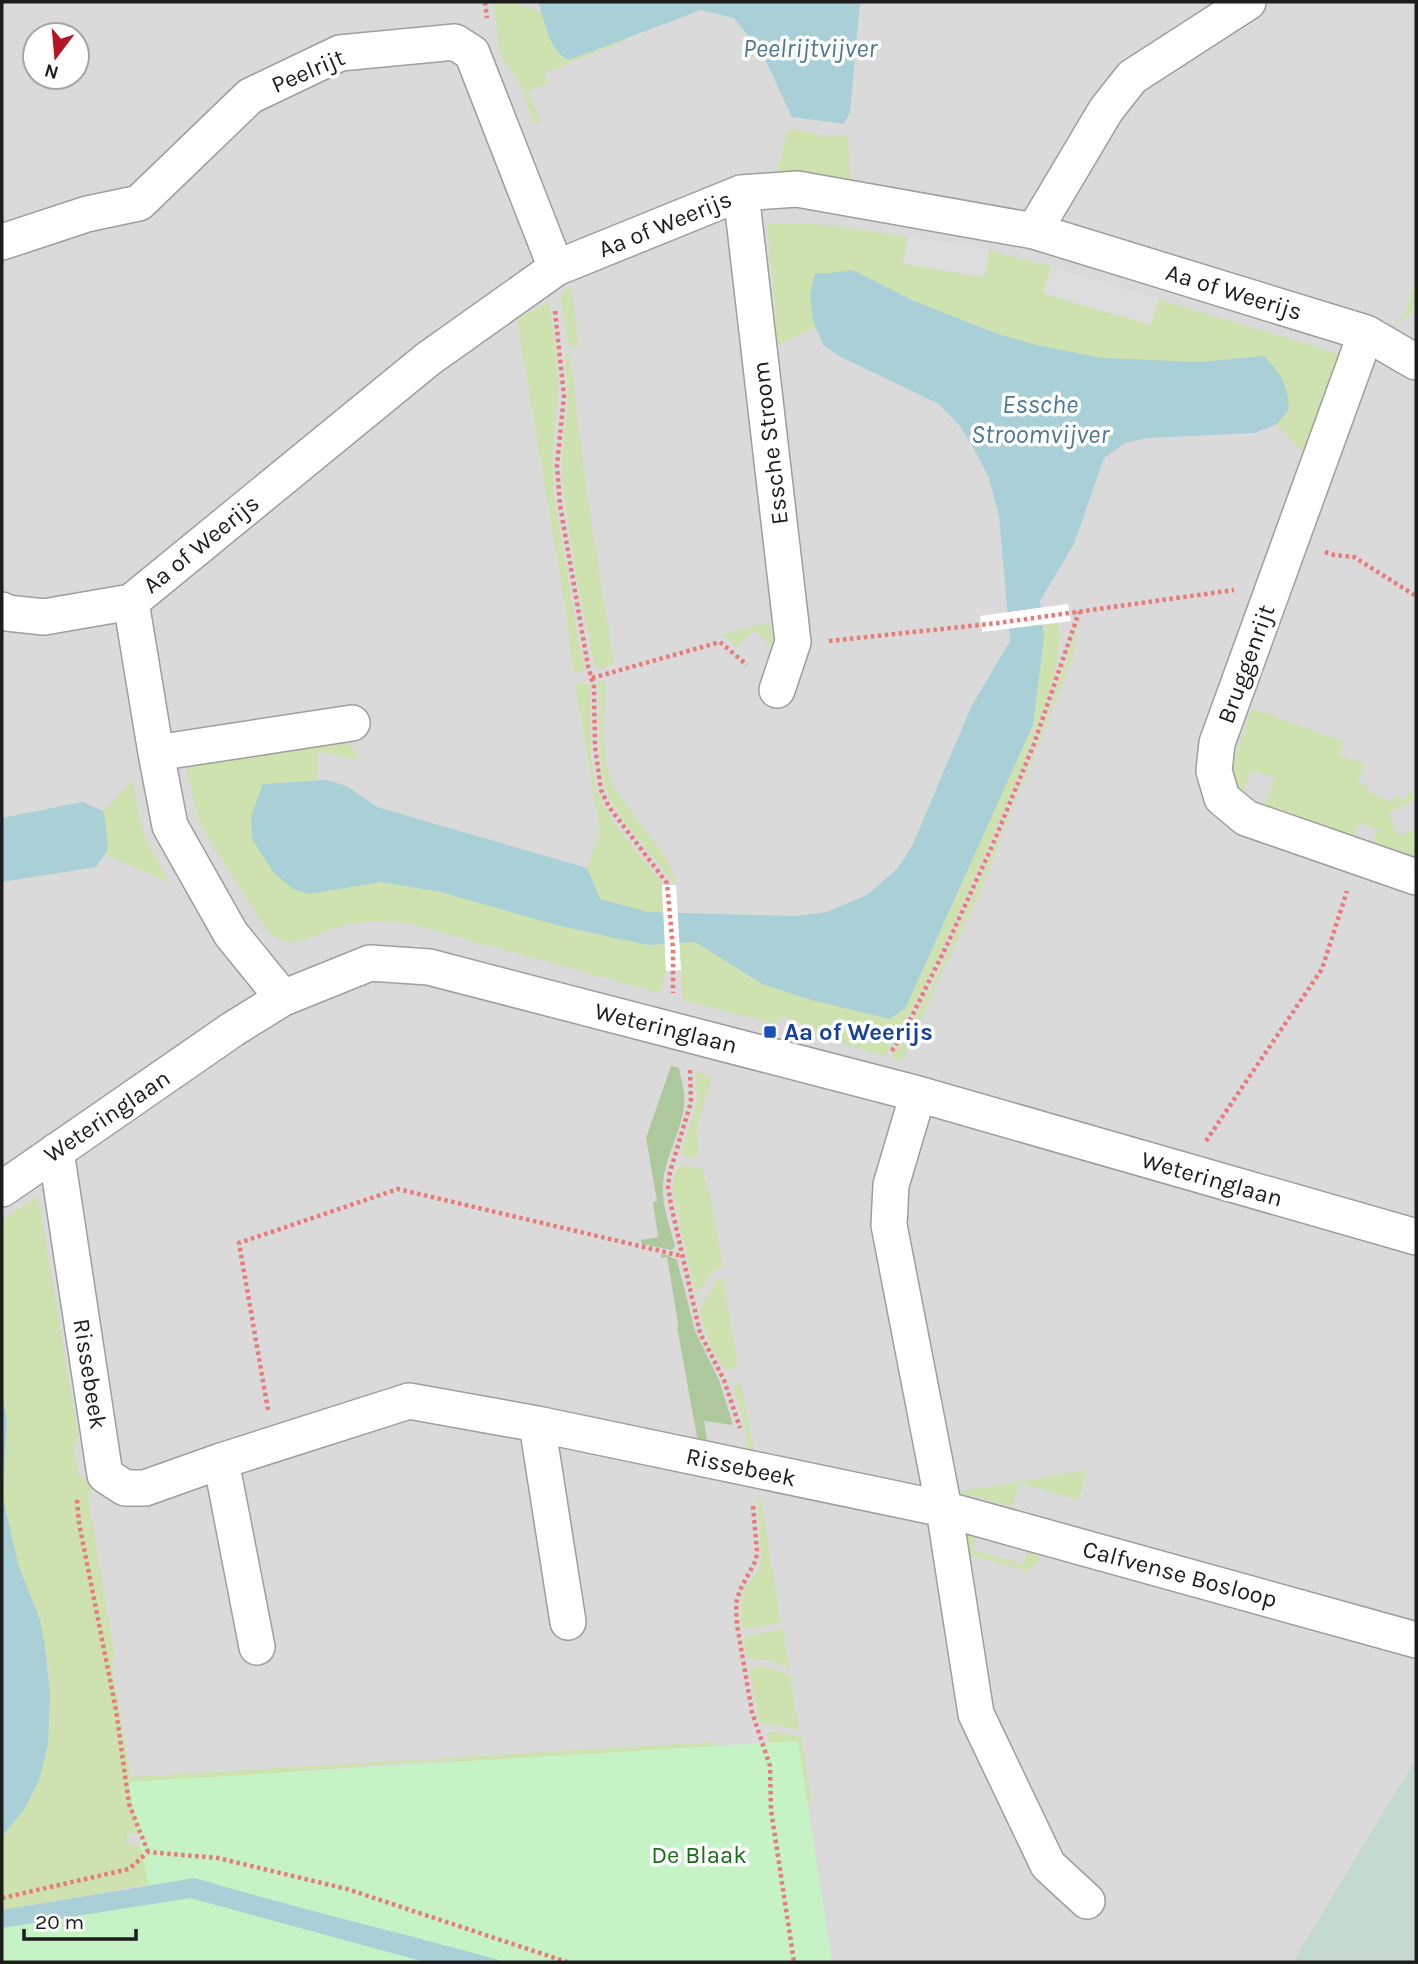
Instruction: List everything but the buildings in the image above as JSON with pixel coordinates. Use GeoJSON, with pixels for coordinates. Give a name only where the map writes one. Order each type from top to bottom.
{"type":"FeatureCollection","features":[{"type":"Feature","properties":{"kind":"street"},"geometry":{"type":"LineString","coordinates":[[1034,231],[1106,110],[1132,77],[1248,2]]}},
{"type":"Feature","properties":{"kind":"street","name":"Peelrijt"},"geometry":{"type":"LineString","coordinates":[[2,242],[87,214],[139,203],[250,96],[340,53],[455,42],[472,53],[553,270]]}},
{"type":"Feature","properties":{"kind":"street","name":"Aa of Weerijs"},"geometry":{"type":"LineString","coordinates":[[2,610],[44,617],[131,601],[428,359],[553,270],[741,193],[797,189],[1034,231],[1366,333],[1416,362]]}},
{"type":"Feature","properties":{"kind":"street","name":"Essche Stroom"},"geometry":{"type":"LineString","coordinates":[[741,193],[793,642],[778,690]]}},
{"type":"Feature","properties":{"kind":"street","name":"Bruggenrijt"},"geometry":{"type":"LineString","coordinates":[[1366,333],[1217,743],[1214,771],[1222,798],[1246,818],[1416,877]]}},
{"type":"Feature","properties":{"kind":"street","name":"Aa of Weerijs"},"geometry":{"type":"LineString","coordinates":[[131,601],[170,826],[231,934],[284,998]]}},
{"type":"Feature","properties":{"kind":"street"},"geometry":{"type":"LineString","coordinates":[[156,753],[352,723]]}},
{"type":"Feature","properties":{"kind":"street","name":"Weteringlaan"},"geometry":{"type":"LineString","coordinates":[[2,1189],[233,1029],[284,998],[370,963],[429,967],[874,1082],[1416,1237]]}},
{"type":"Feature","properties":{"kind":"street"},"geometry":{"type":"LineString","coordinates":[[918,1094],[891,1185],[889,1225],[944,1509],[976,1714],[1048,1865],[1087,1901]]}},
{"type":"Feature","properties":{"kind":"street","name":"Rissebeek"},"geometry":{"type":"LineString","coordinates":[[56,1151],[105,1475],[125,1488],[145,1488],[409,1401],[537,1424],[944,1509]]}},
{"type":"Feature","properties":{"kind":"street"},"geometry":{"type":"LineString","coordinates":[[537,1424],[568,1622]]}},
{"type":"Feature","properties":{"kind":"street"},"geometry":{"type":"LineString","coordinates":[[221,1461],[257,1647]]}},
{"type":"Feature","properties":{"kind":"street","name":"Calfvense Bosloop"},"geometry":{"type":"LineString","coordinates":[[944,1509],[1416,1640]]}},
{"type":"Feature","properties":{"kind":"path"},"geometry":{"type":"LineString","coordinates":[[553,270],[564,396],[557,465],[560,505],[594,687],[595,747],[601,790],[609,807],[667,883],[673,949]]}},
{"type":"Feature","properties":{"kind":"path"},"geometry":{"type":"LineString","coordinates":[[1292,539],[1334,555],[1354,557],[1416,596]]}},
{"type":"Feature","properties":{"kind":"path"},"geometry":{"type":"LineString","coordinates":[[793,642],[828,641],[998,623],[1275,584]]}},
{"type":"Feature","properties":{"kind":"path"},"geometry":{"type":"LineString","coordinates":[[874,1082],[908,1024],[993,844],[1034,744],[1079,612]]}},
{"type":"Feature","properties":{"kind":"path"},"geometry":{"type":"LineString","coordinates":[[592,678],[720,642],[778,690]]}},
{"type":"Feature","properties":{"kind":"path"},"geometry":{"type":"LineString","coordinates":[[1185,1171],[1322,969],[1358,857]]}},
{"type":"Feature","properties":{"kind":"path"},"geometry":{"type":"LineString","coordinates":[[274,1444],[239,1243],[398,1189],[682,1256]]}},
{"type":"Feature","properties":{"kind":"path"},"geometry":{"type":"LineString","coordinates":[[105,1475],[76,1494],[79,1523],[116,1710],[129,1804],[148,1852]]}},
{"type":"Feature","properties":{"kind":"path"},"geometry":{"type":"LineString","coordinates":[[2,1898],[129,1869],[148,1852],[218,1858],[347,1889],[567,1962]]}},
{"type":"Feature","properties":{"kind":"shaded area"},"geometry":{"type":"Polygon","coordinates":[[[2,2],[1416,2],[1416,1962],[2,1962],[2,2]]]}},
{"type":"Feature","properties":{"kind":"shaded area"},"geometry":{"type":"Polygon","coordinates":[[[908,236],[989,249],[985,276],[903,264],[908,236]]]}},
{"type":"Feature","properties":{"kind":"shaded area"},"geometry":{"type":"Polygon","coordinates":[[[1051,267],[1159,299],[1151,325],[1043,293],[1051,267]]]}},
{"type":"Feature","properties":{"kind":"green space"},"geometry":{"type":"Polygon","coordinates":[[[493,2],[514,2],[542,13],[554,46],[569,60],[626,38],[627,40],[545,73],[548,83],[528,91],[541,122],[535,125],[519,82],[501,56],[493,2]]]}},
{"type":"Feature","properties":{"kind":"green space"},"geometry":{"type":"Polygon","coordinates":[[[789,128],[828,137],[848,135],[851,181],[911,192],[775,178],[789,128]]]}},
{"type":"Feature","properties":{"kind":"green space"},"geometry":{"type":"Polygon","coordinates":[[[767,224],[830,225],[907,237],[904,264],[982,277],[989,250],[1052,267],[1044,294],[1148,324],[1157,299],[1343,355],[1306,456],[1277,424],[1289,409],[1234,358],[1200,362],[1103,358],[1036,345],[998,334],[914,301],[853,270],[830,273],[813,321],[816,327],[774,347],[771,325],[777,323],[767,224]]]}},
{"type":"Feature","properties":{"kind":"green space"},"geometry":{"type":"Polygon","coordinates":[[[1416,277],[1413,310],[1410,315],[1386,329],[1404,317],[1416,277]]]}},
{"type":"Feature","properties":{"kind":"green space"},"geometry":{"type":"Polygon","coordinates":[[[571,287],[579,346],[569,347],[561,297],[571,287]]]}},
{"type":"Feature","properties":{"kind":"green space"},"geometry":{"type":"Polygon","coordinates":[[[549,301],[558,389],[553,490],[585,670],[574,674],[517,320],[549,301]]]}},
{"type":"Feature","properties":{"kind":"green space"},"geometry":{"type":"Polygon","coordinates":[[[565,353],[570,355],[585,480],[614,664],[596,670],[577,583],[563,488],[562,453],[568,404],[565,353]]]}},
{"type":"Feature","properties":{"kind":"green space"},"geometry":{"type":"Polygon","coordinates":[[[1081,617],[1073,657],[978,898],[902,1061],[891,1058],[933,983],[1005,825],[1038,742],[1081,617]]]}},
{"type":"Feature","properties":{"kind":"green space"},"geometry":{"type":"Polygon","coordinates":[[[769,622],[774,648],[754,630],[737,648],[723,634],[769,622]]]}},
{"type":"Feature","properties":{"kind":"green space"},"geometry":{"type":"Polygon","coordinates":[[[1058,623],[1060,637],[1055,676],[1023,765],[925,986],[885,1056],[801,1031],[803,1023],[779,1016],[776,1024],[683,1000],[679,944],[695,942],[762,984],[815,1001],[890,1019],[906,1007],[1033,725],[1044,637],[1043,625],[1058,623]]]}},
{"type":"Feature","properties":{"kind":"green space"},"geometry":{"type":"Polygon","coordinates":[[[606,680],[604,735],[609,775],[614,788],[666,858],[677,884],[673,884],[625,823],[606,788],[601,759],[598,682],[606,680]]]}},
{"type":"Feature","properties":{"kind":"green space"},"geometry":{"type":"Polygon","coordinates":[[[575,684],[589,684],[592,765],[598,792],[616,826],[661,881],[663,912],[648,912],[600,900],[587,868],[600,832],[575,684]]]}},
{"type":"Feature","properties":{"kind":"green space"},"geometry":{"type":"Polygon","coordinates":[[[1252,708],[1344,742],[1339,755],[1364,764],[1358,783],[1369,787],[1367,792],[1392,802],[1395,796],[1405,800],[1410,790],[1416,792],[1414,800],[1388,813],[1398,836],[1416,828],[1416,867],[1370,850],[1378,829],[1359,823],[1351,842],[1262,812],[1275,778],[1251,770],[1241,795],[1238,794],[1229,772],[1252,708]]]}},
{"type":"Feature","properties":{"kind":"green space"},"geometry":{"type":"Polygon","coordinates":[[[343,738],[358,755],[357,759],[317,751],[317,780],[263,784],[293,889],[309,894],[381,882],[441,892],[648,945],[665,944],[666,971],[660,993],[408,923],[350,924],[294,942],[274,936],[265,927],[199,822],[186,765],[343,738]]]}},
{"type":"Feature","properties":{"kind":"green space"},"geometry":{"type":"Polygon","coordinates":[[[133,780],[146,840],[170,883],[105,854],[108,850],[103,811],[133,780]]]}},
{"type":"Feature","properties":{"kind":"green space"},"geometry":{"type":"Polygon","coordinates":[[[671,1066],[679,1068],[684,1091],[680,1126],[666,1165],[663,1186],[665,1209],[675,1246],[672,1250],[642,1244],[641,1240],[658,1237],[653,1202],[657,1201],[646,1138],[671,1066]]]}},
{"type":"Feature","properties":{"kind":"green space"},"geometry":{"type":"Polygon","coordinates":[[[696,1072],[712,1077],[697,1127],[699,1156],[686,1158],[682,1150],[697,1101],[696,1072]]]}},
{"type":"Feature","properties":{"kind":"green space"},"geometry":{"type":"Polygon","coordinates":[[[681,1165],[702,1168],[723,1266],[713,1271],[696,1295],[672,1187],[676,1171],[681,1165]]]}},
{"type":"Feature","properties":{"kind":"green space"},"geometry":{"type":"Polygon","coordinates":[[[38,1196],[78,1434],[74,1447],[78,1475],[93,1488],[88,1496],[115,1659],[111,1661],[131,1777],[713,1742],[712,1769],[454,1766],[453,1760],[297,1771],[144,1836],[127,1832],[126,1843],[219,1864],[151,1884],[2,1910],[2,1836],[24,1810],[39,1780],[50,1720],[49,1669],[40,1620],[18,1564],[3,1497],[7,1419],[2,1396],[2,1220],[38,1196]]]}},
{"type":"Feature","properties":{"kind":"green space"},"geometry":{"type":"Polygon","coordinates":[[[661,1254],[677,1260],[695,1331],[719,1380],[733,1425],[704,1421],[708,1447],[698,1442],[667,1257],[661,1258],[661,1254]]]}},
{"type":"Feature","properties":{"kind":"green space"},"geometry":{"type":"Polygon","coordinates":[[[723,1279],[738,1365],[730,1370],[724,1369],[712,1349],[699,1311],[717,1280],[723,1279]]]}},
{"type":"Feature","properties":{"kind":"green space"},"geometry":{"type":"Polygon","coordinates":[[[741,1382],[755,1458],[749,1457],[742,1414],[733,1387],[741,1382]]]}},
{"type":"Feature","properties":{"kind":"green space"},"geometry":{"type":"Polygon","coordinates":[[[1087,1470],[1079,1500],[1019,1483],[1012,1507],[958,1492],[1087,1470]]]}},
{"type":"Feature","properties":{"kind":"green space"},"geometry":{"type":"Polygon","coordinates":[[[757,1498],[761,1499],[781,1622],[747,1629],[742,1628],[742,1598],[762,1559],[757,1498]]]}},
{"type":"Feature","properties":{"kind":"green space"},"geometry":{"type":"Polygon","coordinates":[[[960,1528],[978,1532],[973,1550],[1023,1564],[1029,1546],[1041,1550],[1038,1563],[1026,1571],[975,1556],[967,1558],[960,1528]]]}},
{"type":"Feature","properties":{"kind":"green space"},"geometry":{"type":"Polygon","coordinates":[[[783,1629],[789,1668],[747,1656],[745,1637],[783,1629]]]}},
{"type":"Feature","properties":{"kind":"green space"},"geometry":{"type":"Polygon","coordinates":[[[756,1666],[772,1668],[790,1675],[799,1730],[761,1724],[750,1674],[751,1669],[756,1666]]]}},
{"type":"Feature","properties":{"kind":"green space"},"geometry":{"type":"Polygon","coordinates":[[[770,1731],[801,1736],[812,1804],[784,1807],[767,1735],[770,1731]]]}},
{"type":"Feature","properties":{"kind":"green space","name":"De Blaak"},"geometry":{"type":"Polygon","coordinates":[[[798,1741],[832,1962],[2,1962],[2,1920],[150,1893],[128,1782],[798,1741]]]}},
{"type":"Feature","properties":{"kind":"green space"},"geometry":{"type":"Polygon","coordinates":[[[1416,1759],[1416,1962],[1293,1962],[1304,1943],[1416,1759]]]}},
{"type":"Feature","properties":{"kind":"water","name":"Peelrijtvijver"},"geometry":{"type":"Polygon","coordinates":[[[540,2],[860,2],[850,112],[844,124],[792,117],[763,55],[734,18],[701,10],[569,60],[557,51],[549,37],[540,2]]]}},
{"type":"Feature","properties":{"kind":"water","name":"Essche Stroomvijver"},"geometry":{"type":"Polygon","coordinates":[[[853,270],[914,301],[998,334],[1036,345],[1103,358],[1200,362],[1264,356],[1282,380],[1289,409],[1277,424],[1255,433],[1147,438],[1125,443],[1104,458],[1074,544],[1040,601],[1044,637],[1033,725],[906,1007],[890,1019],[815,1001],[762,984],[695,942],[648,945],[560,926],[441,892],[381,882],[309,894],[293,889],[274,873],[252,839],[251,816],[263,784],[326,780],[347,786],[377,807],[587,868],[600,899],[648,912],[795,916],[827,912],[867,895],[897,869],[913,844],[971,707],[1010,641],[999,516],[989,478],[960,426],[939,404],[839,356],[823,345],[813,321],[810,295],[815,273],[853,270]]]}},
{"type":"Feature","properties":{"kind":"water"},"geometry":{"type":"Polygon","coordinates":[[[82,802],[103,811],[105,819],[108,850],[96,867],[2,882],[2,818],[82,802]]]}},
{"type":"Feature","properties":{"kind":"water"},"geometry":{"type":"Polygon","coordinates":[[[2,1396],[7,1419],[3,1497],[18,1564],[40,1620],[50,1694],[48,1745],[39,1780],[24,1810],[2,1836],[2,1396]]]}},
{"type":"Feature","properties":{"kind":"water"},"geometry":{"type":"Polygon","coordinates":[[[195,1878],[506,1962],[425,1962],[190,1898],[2,1928],[2,1910],[195,1878]]]}},
{"type":"Feature","properties":{"kind":"pier"},"geometry":{"type":"Polygon","coordinates":[[[1068,604],[1071,621],[982,632],[980,616],[1068,604]]]}},
{"type":"Feature","properties":{"kind":"pier"},"geometry":{"type":"Polygon","coordinates":[[[662,885],[676,885],[681,970],[666,971],[662,885]]]}},
{"type":"Feature","properties":{"kind":"place","name":"Aa of Weerijs"},"geometry":{"type":"Point","coordinates":[770,1032]}}]}
